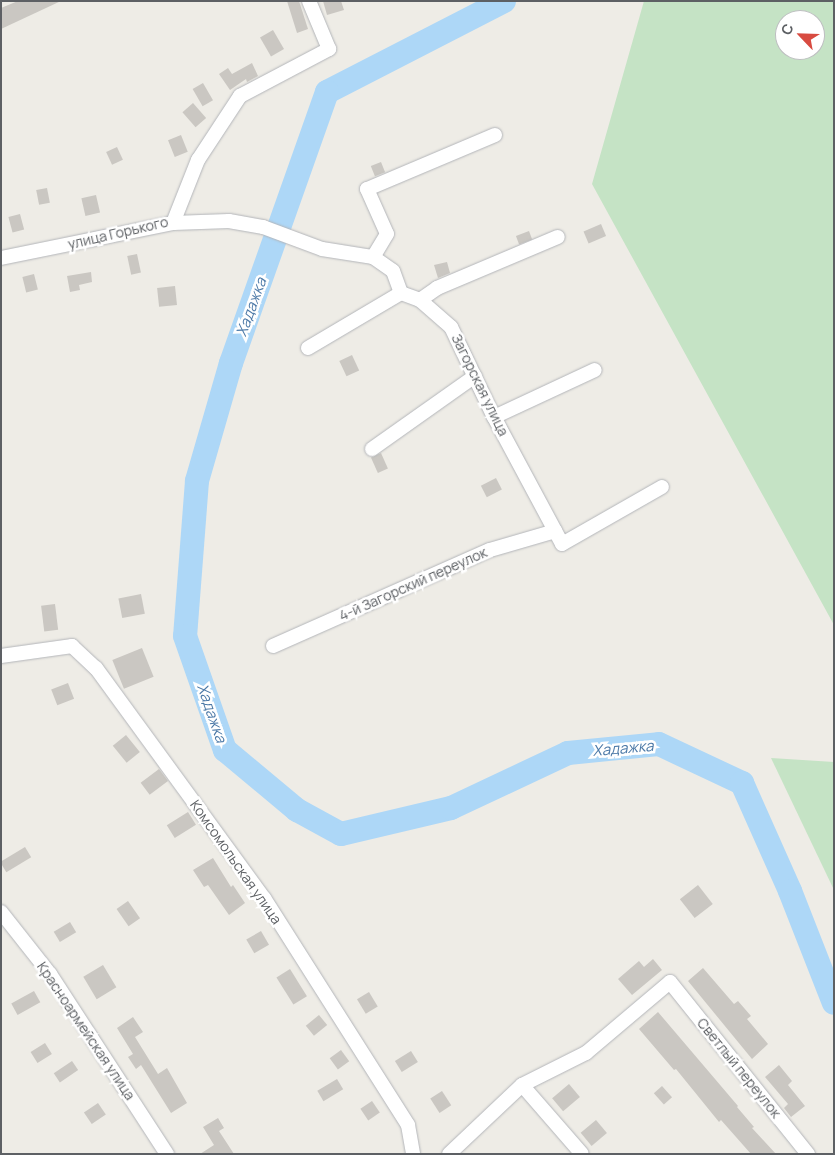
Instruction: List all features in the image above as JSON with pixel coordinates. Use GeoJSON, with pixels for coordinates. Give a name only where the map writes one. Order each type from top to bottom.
{"type":"FeatureCollection","features":[{"type":"Feature","properties":{"kind":"street","name":"улица Горького"},"geometry":{"type":"LineString","coordinates":[[1,258],[173,223],[198,160],[240,96],[329,50],[309,1]]}},
{"type":"Feature","properties":{"kind":"street"},"geometry":{"type":"LineString","coordinates":[[373,257],[387,234],[367,190],[496,135]]}},
{"type":"Feature","properties":{"kind":"street"},"geometry":{"type":"LineString","coordinates":[[173,223],[229,221],[263,227],[322,249],[373,257],[392,271],[400,293],[308,348]]}},
{"type":"Feature","properties":{"kind":"street"},"geometry":{"type":"LineString","coordinates":[[420,300],[437,288],[558,237]]}},
{"type":"Feature","properties":{"kind":"street","name":"Загорская улица"},"geometry":{"type":"LineString","coordinates":[[400,293],[420,300],[451,327],[494,417],[562,544],[662,487]]}},
{"type":"Feature","properties":{"kind":"street"},"geometry":{"type":"LineString","coordinates":[[494,417],[595,370]]}},
{"type":"Feature","properties":{"kind":"street"},"geometry":{"type":"LineString","coordinates":[[372,449],[475,376]]}},
{"type":"Feature","properties":{"kind":"street","name":"4-й Загорский переулок"},"geometry":{"type":"LineString","coordinates":[[273,646],[490,550],[556,531]]}},
{"type":"Feature","properties":{"kind":"street","name":"Комсомольская улица"},"geometry":{"type":"LineString","coordinates":[[1,656],[72,646],[96,668],[264,898],[408,1125],[413,1154]]}},
{"type":"Feature","properties":{"kind":"street","name":"Красноармейская улица"},"geometry":{"type":"LineString","coordinates":[[1,912],[50,974],[167,1154]]}},
{"type":"Feature","properties":{"kind":"street","name":"Светлый переулок"},"geometry":{"type":"LineString","coordinates":[[522,1085],[586,1053],[670,982],[808,1154]]}},
{"type":"Feature","properties":{"kind":"street"},"geometry":{"type":"LineString","coordinates":[[449,1154],[522,1085],[582,1154]]}},
{"type":"Feature","properties":{"kind":"green space"},"geometry":{"type":"Polygon","coordinates":[[[644,1],[834,1],[834,625],[592,184],[644,1]]]}},
{"type":"Feature","properties":{"kind":"green space"},"geometry":{"type":"Polygon","coordinates":[[[771,758],[834,762],[834,890],[771,758]]]}},
{"type":"Feature","properties":{"kind":"building"},"geometry":{"type":"Polygon","coordinates":[[[18,1],[61,1],[1,29],[1,8],[18,1]]]}},
{"type":"Feature","properties":{"kind":"building"},"geometry":{"type":"Polygon","coordinates":[[[287,1],[299,1],[308,29],[297,33],[287,1]]]}},
{"type":"Feature","properties":{"kind":"building"},"geometry":{"type":"Polygon","coordinates":[[[323,1],[341,1],[344,10],[327,15],[323,1]]]}},
{"type":"Feature","properties":{"kind":"building"},"geometry":{"type":"Polygon","coordinates":[[[273,30],[284,49],[271,57],[260,38],[273,30]]]}},
{"type":"Feature","properties":{"kind":"building"},"geometry":{"type":"Polygon","coordinates":[[[252,63],[258,76],[247,82],[246,79],[230,90],[219,74],[228,68],[232,74],[252,63]]]}},
{"type":"Feature","properties":{"kind":"building"},"geometry":{"type":"Polygon","coordinates":[[[203,83],[213,100],[203,106],[193,89],[203,83]]]}},
{"type":"Feature","properties":{"kind":"building"},"geometry":{"type":"Polygon","coordinates":[[[193,103],[206,118],[196,127],[182,112],[193,103]]]}},
{"type":"Feature","properties":{"kind":"building"},"geometry":{"type":"Polygon","coordinates":[[[181,135],[188,152],[175,157],[168,140],[181,135]]]}},
{"type":"Feature","properties":{"kind":"building"},"geometry":{"type":"Polygon","coordinates":[[[117,147],[123,160],[112,165],[106,152],[117,147]]]}},
{"type":"Feature","properties":{"kind":"building"},"geometry":{"type":"Polygon","coordinates":[[[381,162],[385,172],[375,176],[371,166],[381,162]]]}},
{"type":"Feature","properties":{"kind":"building"},"geometry":{"type":"Polygon","coordinates":[[[47,188],[50,203],[39,205],[36,190],[47,188]]]}},
{"type":"Feature","properties":{"kind":"building"},"geometry":{"type":"Polygon","coordinates":[[[96,195],[100,213],[85,216],[81,198],[96,195]]]}},
{"type":"Feature","properties":{"kind":"building"},"geometry":{"type":"Polygon","coordinates":[[[20,214],[24,229],[13,233],[8,217],[20,214]]]}},
{"type":"Feature","properties":{"kind":"building"},"geometry":{"type":"Polygon","coordinates":[[[601,224],[606,236],[589,243],[584,231],[601,224]]]}},
{"type":"Feature","properties":{"kind":"building"},"geometry":{"type":"Polygon","coordinates":[[[529,231],[532,239],[519,244],[516,236],[529,231]]]}},
{"type":"Feature","properties":{"kind":"building"},"geometry":{"type":"Polygon","coordinates":[[[137,254],[141,273],[131,275],[127,256],[137,254]]]}},
{"type":"Feature","properties":{"kind":"building"},"geometry":{"type":"Polygon","coordinates":[[[447,262],[450,273],[438,278],[434,265],[447,262]]]}},
{"type":"Feature","properties":{"kind":"building"},"geometry":{"type":"Polygon","coordinates":[[[91,272],[92,282],[79,285],[80,290],[70,292],[67,276],[91,272]]]}},
{"type":"Feature","properties":{"kind":"building"},"geometry":{"type":"Polygon","coordinates":[[[34,274],[38,290],[26,292],[22,277],[34,274]]]}},
{"type":"Feature","properties":{"kind":"building"},"geometry":{"type":"Polygon","coordinates":[[[175,286],[177,305],[159,307],[157,288],[175,286]]]}},
{"type":"Feature","properties":{"kind":"building"},"geometry":{"type":"Polygon","coordinates":[[[352,355],[359,370],[346,376],[339,361],[352,355]]]}},
{"type":"Feature","properties":{"kind":"building"},"geometry":{"type":"Polygon","coordinates":[[[381,453],[388,469],[378,473],[371,457],[381,453]]]}},
{"type":"Feature","properties":{"kind":"building"},"geometry":{"type":"Polygon","coordinates":[[[496,478],[502,490],[487,497],[481,486],[496,478]]]}},
{"type":"Feature","properties":{"kind":"building"},"geometry":{"type":"Polygon","coordinates":[[[141,594],[145,614],[122,618],[118,598],[141,594]]]}},
{"type":"Feature","properties":{"kind":"building"},"geometry":{"type":"Polygon","coordinates":[[[55,604],[58,630],[44,632],[41,606],[55,604]]]}},
{"type":"Feature","properties":{"kind":"building"},"geometry":{"type":"Polygon","coordinates":[[[142,648],[154,677],[124,689],[112,660],[142,648]]]}},
{"type":"Feature","properties":{"kind":"building"},"geometry":{"type":"Polygon","coordinates":[[[68,683],[74,699],[57,705],[51,689],[68,683]]]}},
{"type":"Feature","properties":{"kind":"building"},"geometry":{"type":"Polygon","coordinates":[[[126,735],[140,752],[127,763],[113,746],[126,735]]]}},
{"type":"Feature","properties":{"kind":"building"},"geometry":{"type":"Polygon","coordinates":[[[159,769],[168,781],[150,795],[141,783],[159,769]]]}},
{"type":"Feature","properties":{"kind":"building"},"geometry":{"type":"Polygon","coordinates":[[[188,812],[196,825],[175,838],[167,825],[188,812]]]}},
{"type":"Feature","properties":{"kind":"building"},"geometry":{"type":"Polygon","coordinates":[[[25,847],[31,857],[6,872],[1,861],[25,847]]]}},
{"type":"Feature","properties":{"kind":"building"},"geometry":{"type":"Polygon","coordinates":[[[213,858],[231,887],[233,885],[245,903],[229,915],[208,885],[204,887],[193,870],[213,858]]]}},
{"type":"Feature","properties":{"kind":"building"},"geometry":{"type":"Polygon","coordinates":[[[698,885],[713,904],[695,918],[680,899],[698,885]]]}},
{"type":"Feature","properties":{"kind":"building"},"geometry":{"type":"Polygon","coordinates":[[[128,901],[140,918],[129,926],[117,909],[128,901]]]}},
{"type":"Feature","properties":{"kind":"building"},"geometry":{"type":"Polygon","coordinates":[[[70,922],[76,932],[60,942],[54,932],[70,922]]]}},
{"type":"Feature","properties":{"kind":"building"},"geometry":{"type":"Polygon","coordinates":[[[261,931],[269,945],[254,953],[246,940],[261,931]]]}},
{"type":"Feature","properties":{"kind":"building"},"geometry":{"type":"Polygon","coordinates":[[[653,959],[662,970],[632,995],[618,979],[639,961],[644,967],[653,959]]]}},
{"type":"Feature","properties":{"kind":"building"},"geometry":{"type":"Polygon","coordinates":[[[103,965],[116,987],[97,999],[83,977],[103,965]]]}},
{"type":"Feature","properties":{"kind":"building"},"geometry":{"type":"Polygon","coordinates":[[[703,968],[734,1004],[738,1001],[751,1016],[747,1019],[768,1044],[752,1059],[688,981],[703,968]]]}},
{"type":"Feature","properties":{"kind":"building"},"geometry":{"type":"Polygon","coordinates":[[[290,969],[307,996],[293,1005],[276,977],[290,969]]]}},
{"type":"Feature","properties":{"kind":"building"},"geometry":{"type":"Polygon","coordinates":[[[34,991],[40,1002],[18,1015],[11,1004],[34,991]]]}},
{"type":"Feature","properties":{"kind":"building"},"geometry":{"type":"Polygon","coordinates":[[[369,992],[378,1007],[366,1014],[357,999],[369,992]]]}},
{"type":"Feature","properties":{"kind":"building"},"geometry":{"type":"Polygon","coordinates":[[[658,1012],[738,1106],[754,1127],[752,1128],[776,1154],[751,1154],[721,1120],[719,1122],[676,1069],[674,1070],[639,1029],[658,1012]]]}},
{"type":"Feature","properties":{"kind":"building"},"geometry":{"type":"Polygon","coordinates":[[[319,1015],[327,1025],[314,1036],[306,1026],[319,1015]]]}},
{"type":"Feature","properties":{"kind":"building"},"geometry":{"type":"Polygon","coordinates":[[[133,1017],[143,1032],[135,1037],[158,1074],[167,1068],[187,1103],[171,1113],[141,1065],[136,1069],[128,1057],[133,1054],[117,1028],[133,1017]]]}},
{"type":"Feature","properties":{"kind":"building"},"geometry":{"type":"Polygon","coordinates":[[[45,1043],[52,1054],[37,1063],[31,1052],[45,1043]]]}},
{"type":"Feature","properties":{"kind":"building"},"geometry":{"type":"Polygon","coordinates":[[[341,1050],[349,1061],[338,1070],[330,1058],[341,1050]]]}},
{"type":"Feature","properties":{"kind":"building"},"geometry":{"type":"Polygon","coordinates":[[[411,1051],[418,1062],[402,1072],[395,1061],[411,1051]]]}},
{"type":"Feature","properties":{"kind":"building"},"geometry":{"type":"Polygon","coordinates":[[[72,1061],[78,1070],[60,1082],[54,1073],[72,1061]]]}},
{"type":"Feature","properties":{"kind":"building"},"geometry":{"type":"Polygon","coordinates":[[[779,1065],[792,1081],[788,1085],[805,1106],[791,1117],[784,1108],[788,1104],[765,1077],[779,1065]]]}},
{"type":"Feature","properties":{"kind":"building"},"geometry":{"type":"Polygon","coordinates":[[[337,1079],[343,1089],[323,1101],[317,1091],[337,1079]]]}},
{"type":"Feature","properties":{"kind":"building"},"geometry":{"type":"Polygon","coordinates":[[[569,1084],[580,1097],[563,1111],[552,1098],[569,1084]]]}},
{"type":"Feature","properties":{"kind":"building"},"geometry":{"type":"Polygon","coordinates":[[[662,1086],[672,1097],[664,1105],[654,1093],[662,1086]]]}},
{"type":"Feature","properties":{"kind":"building"},"geometry":{"type":"Polygon","coordinates":[[[442,1091],[451,1105],[440,1113],[430,1099],[442,1091]]]}},
{"type":"Feature","properties":{"kind":"building"},"geometry":{"type":"Polygon","coordinates":[[[372,1101],[380,1113],[368,1120],[360,1109],[372,1101]]]}},
{"type":"Feature","properties":{"kind":"building"},"geometry":{"type":"Polygon","coordinates":[[[98,1103],[106,1115],[92,1124],[84,1113],[98,1103]]]}},
{"type":"Feature","properties":{"kind":"building"},"geometry":{"type":"Polygon","coordinates":[[[218,1118],[224,1128],[219,1131],[234,1154],[200,1154],[214,1145],[203,1127],[218,1118]]]}},
{"type":"Feature","properties":{"kind":"building"},"geometry":{"type":"Polygon","coordinates":[[[596,1120],[607,1133],[592,1146],[581,1133],[596,1120]]]}},
{"type":"Feature","properties":{"kind":"waterway","name":"Хадажка"},"geometry":{"type":"LineString","coordinates":[[504,1],[327,92],[231,363],[197,481],[185,636],[225,750],[297,810],[341,834],[451,808],[568,753],[659,744],[742,783],[790,891],[834,1003]]}}]}
